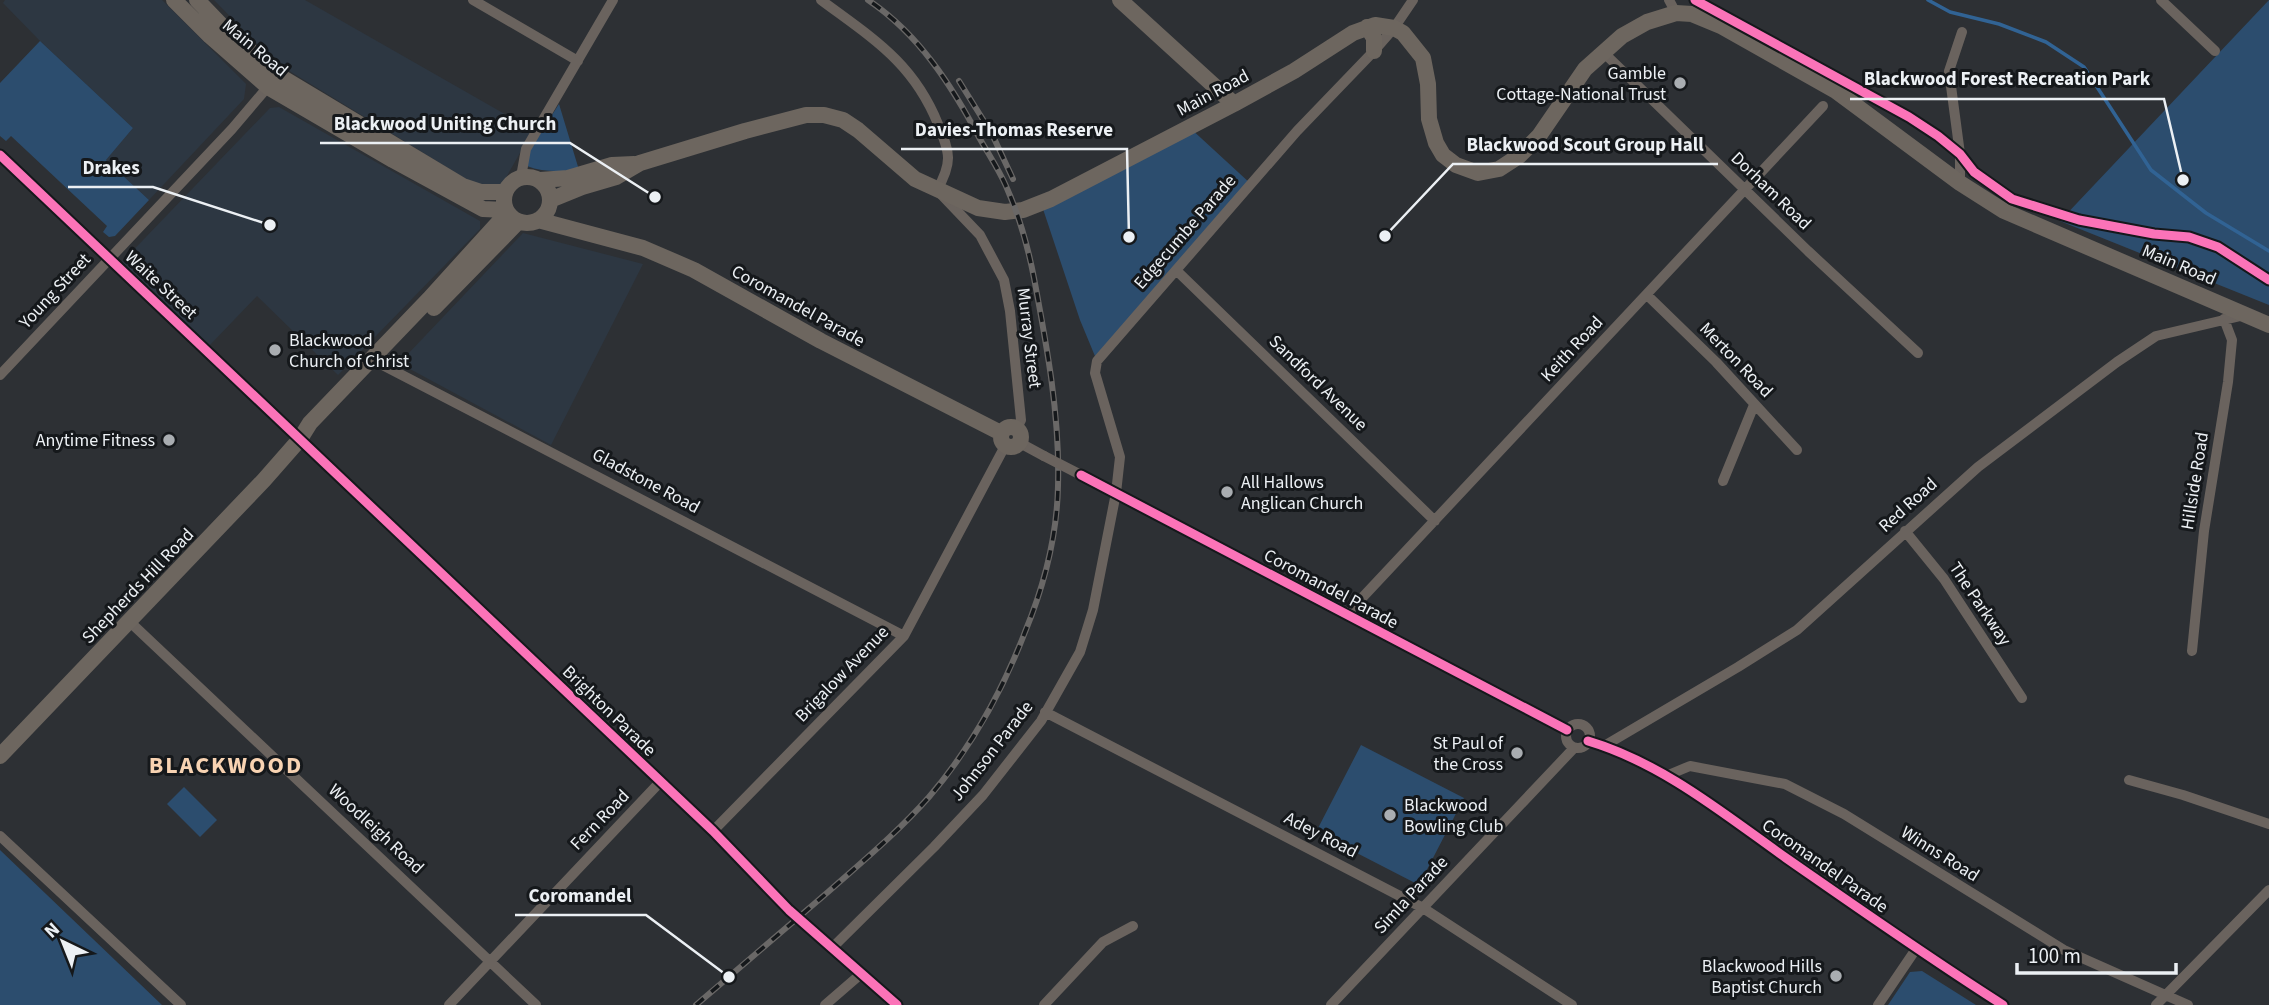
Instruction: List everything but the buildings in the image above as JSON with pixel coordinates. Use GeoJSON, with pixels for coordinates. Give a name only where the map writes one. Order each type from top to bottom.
{"type":"FeatureCollection","features":[{"type":"Feature","properties":{"kind":"main road","name":"Main Road"},"geometry":{"type":"LineString","coordinates":[[174,0],[210,36],[393,160],[483,209],[510,215]]}},
{"type":"Feature","properties":{"kind":"main road","name":"Main Road"},"geometry":{"type":"LineString","coordinates":[[197,0],[273,81],[463,186],[481,192],[504,192]]}},
{"type":"Feature","properties":{"kind":"main road"},"geometry":{"type":"LineString","coordinates":[[1120,0],[1234,104]]}},
{"type":"Feature","properties":{"kind":"main road","name":"Main Road"},"geometry":{"type":"LineString","coordinates":[[1394,29],[1403,33],[1423,58],[1428,84],[1429,119],[1436,143],[1443,155],[1456,165],[1478,173],[1499,169],[1518,156],[1539,136],[1585,69],[1622,36],[1672,6],[1721,26],[1836,91],[1960,183],[2004,211],[2269,324]]}},
{"type":"Feature","properties":{"kind":"main road"},"geometry":{"type":"LineString","coordinates":[[1374,51],[1374,38],[1367,27],[1383,25],[1394,29]]}},
{"type":"Feature","properties":{"kind":"main road","name":"Main Road"},"geometry":{"type":"LineString","coordinates":[[540,180],[568,178],[612,165],[640,163],[757,127],[806,115],[824,115],[843,120],[904,171],[937,190],[978,208],[1006,212],[1023,210],[1051,199],[1234,104],[1367,27]]}},
{"type":"Feature","properties":{"kind":"main road","name":"Main Road"},"geometry":{"type":"LineString","coordinates":[[550,201],[582,187],[616,177],[640,163]]}},
{"type":"Feature","properties":{"kind":"main road"},"geometry":{"type":"LineString","coordinates":[[550,201],[546,213],[538,220],[528,223],[510,215],[503,199],[510,183],[521,177],[540,180],[547,189],[550,201],[570,229]]}},
{"type":"Feature","properties":{"kind":"main road"},"geometry":{"type":"LineString","coordinates":[[483,209],[484,239]]}},
{"type":"Feature","properties":{"kind":"main road","name":"Shepherds Hill Road"},"geometry":{"type":"LineString","coordinates":[[376,361],[484,239],[510,215]]}},
{"type":"Feature","properties":{"kind":"main road","name":"Shepherds Hill Road"},"geometry":{"type":"LineString","coordinates":[[0,756],[264,480],[300,439],[310,423],[376,361],[510,215]]}},
{"type":"Feature","properties":{"kind":"main road","name":"Coromandel Parade"},"geometry":{"type":"LineString","coordinates":[[538,220],[643,248],[694,270],[821,341],[1011,438]]}},
{"type":"Feature","properties":{"kind":"street"},"geometry":{"type":"LineString","coordinates":[[473,0],[578,61]]}},
{"type":"Feature","properties":{"kind":"street"},"geometry":{"type":"LineString","coordinates":[[521,177],[526,149],[613,0]]}},
{"type":"Feature","properties":{"kind":"street"},"geometry":{"type":"LineString","coordinates":[[821,0],[886,48],[917,83],[931,105],[949,151],[946,176],[937,190]]}},
{"type":"Feature","properties":{"kind":"street","name":"Edgecumbe Parade"},"geometry":{"type":"LineString","coordinates":[[1116,493],[1120,457],[1095,373],[1097,361],[1297,131],[1394,29],[1413,0]]}},
{"type":"Feature","properties":{"kind":"street"},"geometry":{"type":"LineString","coordinates":[[2161,0],[2215,51]]}},
{"type":"Feature","properties":{"kind":"street"},"geometry":{"type":"LineString","coordinates":[[1960,183],[1960,154],[1949,71],[1962,32]]}},
{"type":"Feature","properties":{"kind":"street","name":"Dorham Road"},"geometry":{"type":"LineString","coordinates":[[1603,52],[1918,353]]}},
{"type":"Feature","properties":{"kind":"street","name":"Young Street"},"geometry":{"type":"LineString","coordinates":[[0,375],[232,129],[273,81]]}},
{"type":"Feature","properties":{"kind":"street","name":"Keith Road"},"geometry":{"type":"LineString","coordinates":[[1346,615],[1823,106]]}},
{"type":"Feature","properties":{"kind":"street","name":"Waite Street"},"geometry":{"type":"LineString","coordinates":[[0,155],[300,439]]}},
{"type":"Feature","properties":{"kind":"street","name":"Murray Street"},"geometry":{"type":"LineString","coordinates":[[937,190],[980,235],[1004,280],[1021,414],[1021,420],[1011,438]]}},
{"type":"Feature","properties":{"kind":"street","name":"Sandford Avenue"},"geometry":{"type":"LineString","coordinates":[[1177,271],[1435,521]]}},
{"type":"Feature","properties":{"kind":"street","name":"Merton Road"},"geometry":{"type":"LineString","coordinates":[[1647,295],[1716,362],[1797,450]]}},
{"type":"Feature","properties":{"kind":"street","name":"Red Road"},"geometry":{"type":"LineString","coordinates":[[1604,746],[1797,629],[1978,467],[2117,362],[2156,336],[2246,315]]}},
{"type":"Feature","properties":{"kind":"street","name":"Hillside Road"},"geometry":{"type":"LineString","coordinates":[[2192,650],[2204,531],[2228,382],[2232,340],[2224,319]]}},
{"type":"Feature","properties":{"kind":"street","name":"Gladstone Road"},"geometry":{"type":"LineString","coordinates":[[376,361],[904,636]]}},
{"type":"Feature","properties":{"kind":"street"},"geometry":{"type":"LineString","coordinates":[[1723,481],[1754,405]]}},
{"type":"Feature","properties":{"kind":"street","name":"Coromandel Parade"},"geometry":{"type":"LineString","coordinates":[[1011,438],[1567,730]]}},
{"type":"Feature","properties":{"kind":"street","name":"Brigalow Avenue"},"geometry":{"type":"LineString","coordinates":[[713,831],[904,636],[1011,438]]}},
{"type":"Feature","properties":{"kind":"street","name":"Brighton Parade"},"geometry":{"type":"LineString","coordinates":[[300,439],[713,831],[789,910],[897,1005]]}},
{"type":"Feature","properties":{"kind":"street","name":"Johnson Parade"},"geometry":{"type":"LineString","coordinates":[[833,947],[983,795],[1045,712],[1080,652],[1093,610],[1116,493]]}},
{"type":"Feature","properties":{"kind":"street","name":"The Parkway"},"geometry":{"type":"LineString","coordinates":[[1905,531],[1944,579],[2022,698]]}},
{"type":"Feature","properties":{"kind":"street","name":"Woodleigh Road"},"geometry":{"type":"LineString","coordinates":[[130,622],[536,1005]]}},
{"type":"Feature","properties":{"kind":"street","name":"Adey Road"},"geometry":{"type":"LineString","coordinates":[[1045,712],[1423,908],[1573,1005]]}},
{"type":"Feature","properties":{"kind":"street"},"geometry":{"type":"LineString","coordinates":[[1573,724],[1582,724],[1590,733],[1588,741],[1582,747],[1574,748],[1566,740],[1567,730],[1573,724]]}},
{"type":"Feature","properties":{"kind":"street","name":"Coromandel Parade"},"geometry":{"type":"LineString","coordinates":[[1588,741],[1678,782],[1916,949],[2003,1005]]}},
{"type":"Feature","properties":{"kind":"street","name":"Simla Parade"},"geometry":{"type":"LineString","coordinates":[[1331,1005],[1574,748]]}},
{"type":"Feature","properties":{"kind":"street","name":"Winns Road"},"geometry":{"type":"LineString","coordinates":[[1666,776],[1690,766],[1784,784],[1844,814],[2064,950],[2188,1005]]}},
{"type":"Feature","properties":{"kind":"street"},"geometry":{"type":"LineString","coordinates":[[1678,782],[1681,769]]}},
{"type":"Feature","properties":{"kind":"street"},"geometry":{"type":"LineString","coordinates":[[2129,780],[2269,824]]}},
{"type":"Feature","properties":{"kind":"street","name":"Fern Road"},"geometry":{"type":"LineString","coordinates":[[449,1005],[661,781]]}},
{"type":"Feature","properties":{"kind":"street"},"geometry":{"type":"LineString","coordinates":[[0,836],[181,1005]]}},
{"type":"Feature","properties":{"kind":"street"},"geometry":{"type":"LineString","coordinates":[[2156,1005],[2269,890]]}},
{"type":"Feature","properties":{"kind":"street"},"geometry":{"type":"LineString","coordinates":[[1044,1005],[1103,942],[1133,926]]}},
{"type":"Feature","properties":{"kind":"street"},"geometry":{"type":"LineString","coordinates":[[1878,1005],[1916,949]]}},
{"type":"Feature","properties":{"kind":"street"},"geometry":{"type":"LineString","coordinates":[[825,1005],[862,973]]}},
{"type":"Feature","properties":{"kind":"shaded area"},"geometry":{"type":"Polygon","coordinates":[[[5,0],[162,0],[246,84],[244,99],[149,200],[106,160],[133,128],[40,41],[3,3],[5,0]]]}},
{"type":"Feature","properties":{"kind":"shaded area"},"geometry":{"type":"Polygon","coordinates":[[[214,0],[305,0],[533,130],[500,188],[484,190],[291,72],[261,48],[214,0]]]}},
{"type":"Feature","properties":{"kind":"shaded area"},"geometry":{"type":"Polygon","coordinates":[[[2269,0],[2269,305],[2060,221],[2269,0]]]}},
{"type":"Feature","properties":{"kind":"shaded area"},"geometry":{"type":"Polygon","coordinates":[[[40,41],[133,128],[106,160],[149,200],[115,236],[109,237],[103,232],[107,226],[11,136],[6,141],[0,136],[0,83],[40,41]]]}},
{"type":"Feature","properties":{"kind":"shaded area"},"geometry":{"type":"Polygon","coordinates":[[[559,104],[579,170],[546,171],[527,166],[529,151],[559,104]]]}},
{"type":"Feature","properties":{"kind":"shaded area"},"geometry":{"type":"Polygon","coordinates":[[[279,107],[480,221],[480,229],[338,375],[257,296],[209,346],[121,263],[270,108],[279,107]]]}},
{"type":"Feature","properties":{"kind":"shaded area"},"geometry":{"type":"Polygon","coordinates":[[[1189,127],[1251,184],[1097,361],[1080,320],[1041,203],[1189,127]]]}},
{"type":"Feature","properties":{"kind":"shaded area"},"geometry":{"type":"Polygon","coordinates":[[[523,233],[643,264],[551,445],[408,368],[406,356],[523,233]]]}},
{"type":"Feature","properties":{"kind":"shaded area","name":"Blackwood Bowling Club"},"geometry":{"type":"Polygon","coordinates":[[[1361,745],[1464,798],[1419,885],[1316,832],[1361,745]]]}},
{"type":"Feature","properties":{"kind":"shaded area"},"geometry":{"type":"Polygon","coordinates":[[[184,787],[217,820],[200,837],[167,804],[184,787]]]}},
{"type":"Feature","properties":{"kind":"shaded area"},"geometry":{"type":"Polygon","coordinates":[[[0,850],[162,1005],[0,1005],[0,850]]]}},
{"type":"Feature","properties":{"kind":"shaded area"},"geometry":{"type":"Polygon","coordinates":[[[1922,971],[1976,1005],[1888,1005],[1910,972],[1922,971]]]}},
{"type":"Feature","properties":{"kind":"waterway"},"geometry":{"type":"LineString","coordinates":[[1928,0],[1950,12],[1999,24],[2046,42],[2084,67],[2151,170],[2206,213],[2269,251]]}},
{"type":"Feature","properties":{"kind":"railway"},"geometry":{"type":"LineString","coordinates":[[696,1005],[880,846],[917,810],[944,778],[972,739],[1006,676],[1038,597],[1052,542],[1058,486],[1055,408],[1034,278],[1019,220],[1000,174],[933,62],[903,29],[868,0]]}},
{"type":"Feature","properties":{"kind":"railway"},"geometry":{"type":"LineString","coordinates":[[959,81],[992,134],[1013,179]]}},
{"type":"Feature","properties":{"kind":"cycle path"},"geometry":{"type":"LineString","coordinates":[[1695,0],[1909,117],[1938,136],[1960,154],[1974,172],[2012,199],[2079,220],[2154,234],[2189,237],[2218,247],[2269,280]]}},
{"type":"Feature","properties":{"kind":"cycle path"},"geometry":{"type":"LineString","coordinates":[[0,155],[713,831],[789,910],[897,1005]]}},
{"type":"Feature","properties":{"kind":"cycle path"},"geometry":{"type":"LineString","coordinates":[[1081,475],[1567,730]]}},
{"type":"Feature","properties":{"kind":"cycle path"},"geometry":{"type":"LineString","coordinates":[[1588,741],[1641,762],[1692,791],[1894,933],[2003,1005]]}},
{"type":"Feature","properties":{"kind":"place","name":"Gamble Cottage-National Trust"},"geometry":{"type":"Point","coordinates":[1680,83]}},
{"type":"Feature","properties":{"kind":"place","name":"Blackwood Forest Recreation Park"},"geometry":{"type":"Point","coordinates":[2183,180]}},
{"type":"Feature","properties":{"kind":"place","name":"Blackwood Uniting Church"},"geometry":{"type":"Point","coordinates":[655,197]}},
{"type":"Feature","properties":{"kind":"place","name":"Drakes"},"geometry":{"type":"Point","coordinates":[270,225]}},
{"type":"Feature","properties":{"kind":"place","name":"Blackwood Scout Group Hall"},"geometry":{"type":"Point","coordinates":[1385,236]}},
{"type":"Feature","properties":{"kind":"place","name":"Davies-Thomas Reserve"},"geometry":{"type":"Point","coordinates":[1129,237]}},
{"type":"Feature","properties":{"kind":"place","name":"Blackwood Church of Christ"},"geometry":{"type":"Point","coordinates":[275,350]}},
{"type":"Feature","properties":{"kind":"place","name":"Anytime Fitness"},"geometry":{"type":"Point","coordinates":[169,440]}},
{"type":"Feature","properties":{"kind":"place","name":"All Hallows Anglican Church"},"geometry":{"type":"Point","coordinates":[1227,492]}},
{"type":"Feature","properties":{"kind":"place","name":"St Paul of the Cross"},"geometry":{"type":"Point","coordinates":[1517,753]}},
{"type":"Feature","properties":{"kind":"place","name":"Blackwood Bowling Club"},"geometry":{"type":"Point","coordinates":[1390,815]}},
{"type":"Feature","properties":{"kind":"place","name":"Blackwood Hills Baptist Church"},"geometry":{"type":"Point","coordinates":[1836,976]}},
{"type":"Feature","properties":{"kind":"place","name":"Coromandel"},"geometry":{"type":"Point","coordinates":[729,977]}},
{"type":"Feature","properties":{"kind":"district","name":"BLACKWOOD"},"geometry":{"type":"Point","coordinates":[226,765]}}]}
